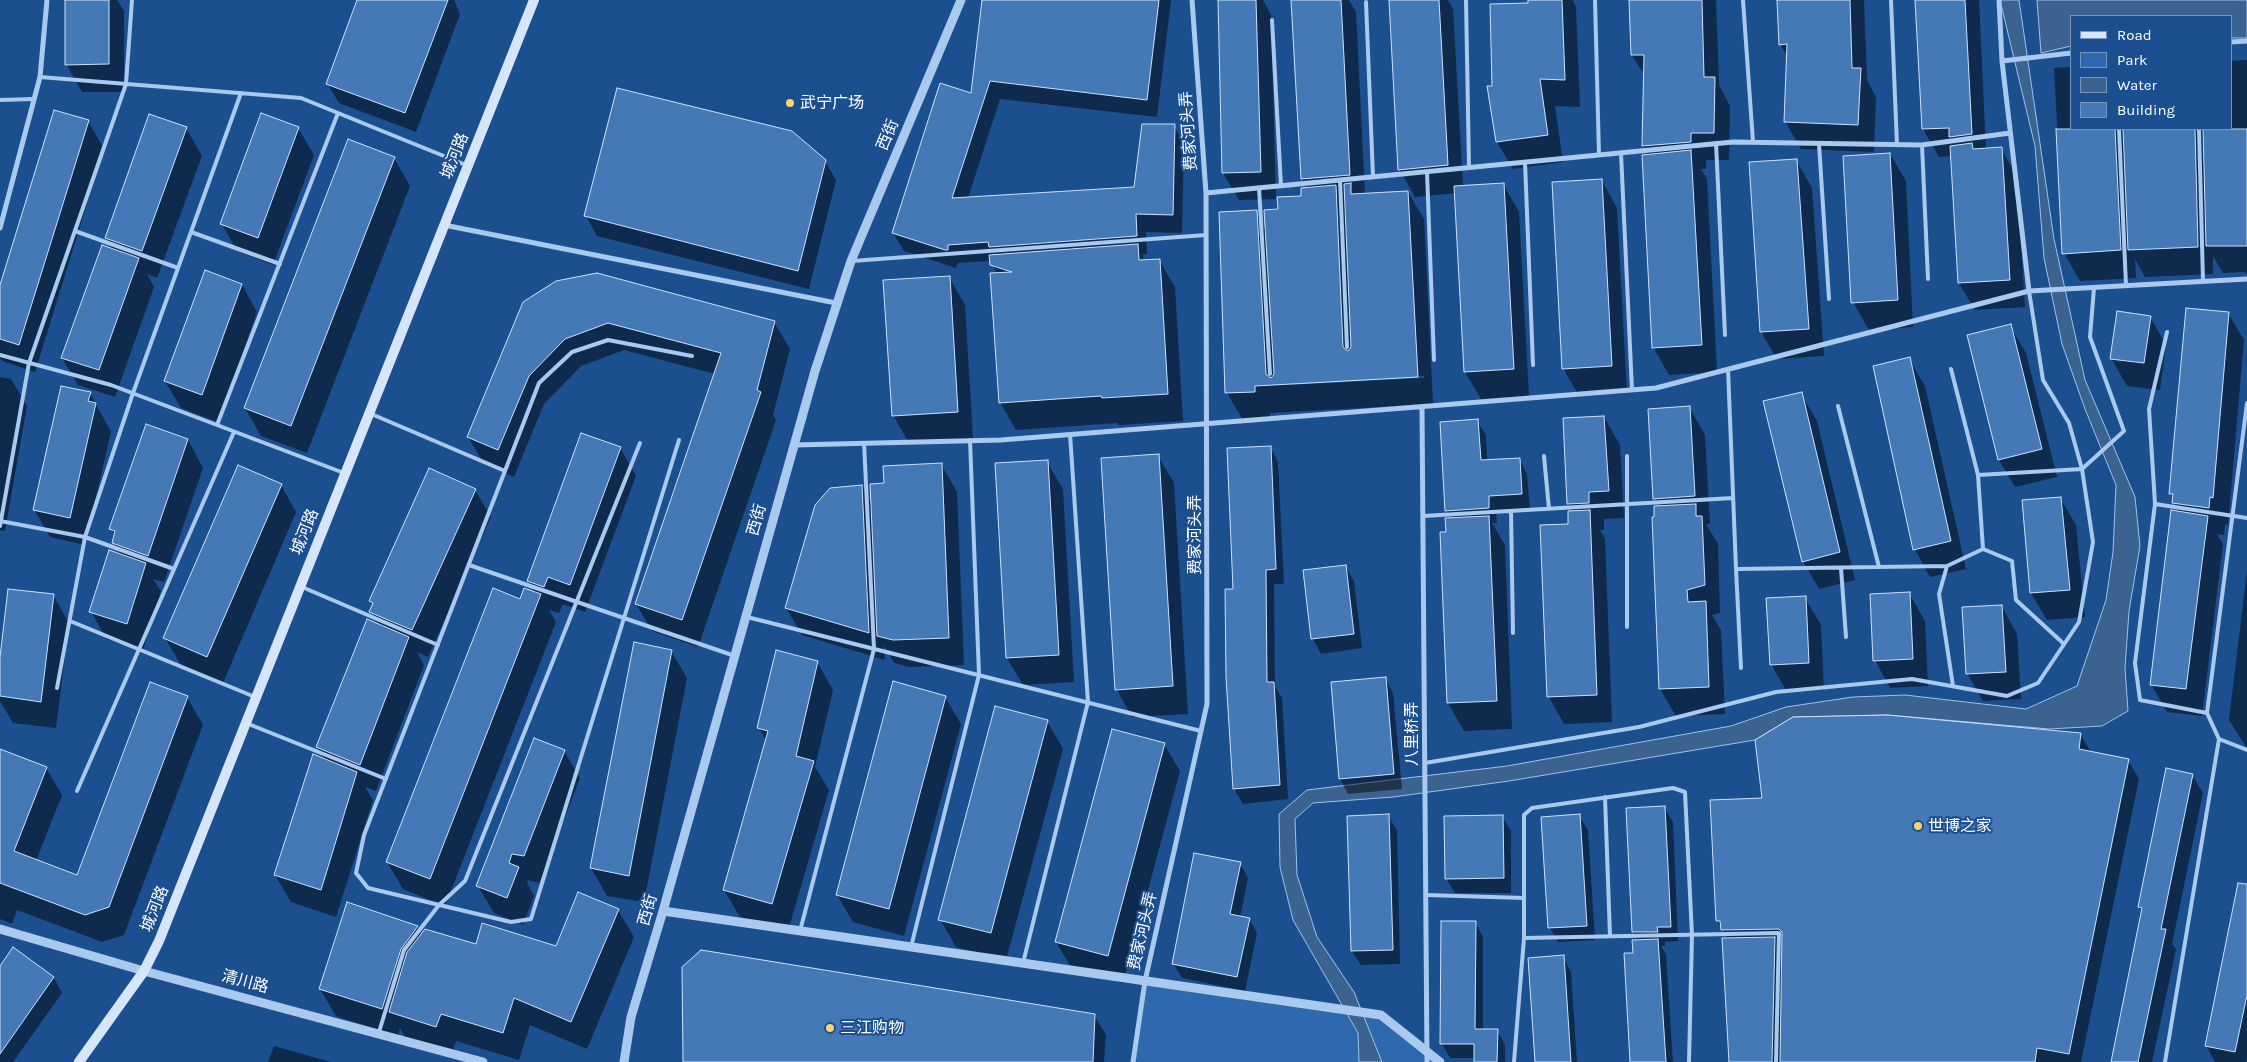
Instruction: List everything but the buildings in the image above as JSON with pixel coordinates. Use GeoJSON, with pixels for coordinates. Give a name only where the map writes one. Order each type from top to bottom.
{"type":"FeatureCollection","features":[{"type":"Feature","properties":{"kind":"main road","name":"城河路"},"geometry":{"type":"LineString","coordinates":[[79,1062],[144,971],[159,941],[244,722],[534,0]]}},
{"type":"Feature","properties":{"kind":"street"},"geometry":{"type":"LineString","coordinates":[[0,228],[40,77],[47,0]]}},
{"type":"Feature","properties":{"kind":"street","name":"西街"},"geometry":{"type":"LineString","coordinates":[[624,1062],[631,1017],[664,911],[794,444],[836,303],[851,261],[961,0]]}},
{"type":"Feature","properties":{"kind":"street","name":"费家河头弄"},"geometry":{"type":"LineString","coordinates":[[1133,1062],[1145,981],[1207,704],[1208,423],[1206,193],[1192,0]]}},
{"type":"Feature","properties":{"kind":"street"},"geometry":{"type":"LineString","coordinates":[[1999,0],[2002,61],[2028,291]]}},
{"type":"Feature","properties":{"kind":"street"},"geometry":{"type":"LineString","coordinates":[[2232,42],[2247,41]]}},
{"type":"Feature","properties":{"kind":"street"},"geometry":{"type":"LineString","coordinates":[[2002,61],[2070,53]]}},
{"type":"Feature","properties":{"kind":"street"},"geometry":{"type":"LineString","coordinates":[[1206,193],[1716,144],[1753,142],[1922,144],[2010,133]]}},
{"type":"Feature","properties":{"kind":"street"},"geometry":{"type":"LineString","coordinates":[[444,225],[836,303]]}},
{"type":"Feature","properties":{"kind":"street"},"geometry":{"type":"LineString","coordinates":[[794,444],[970,440],[1070,434],[1656,388],[2028,291],[2247,279]]}},
{"type":"Feature","properties":{"kind":"street","name":"八里桥弄"},"geometry":{"type":"LineString","coordinates":[[1422,407],[1427,1062]]}},
{"type":"Feature","properties":{"kind":"street"},"geometry":{"type":"LineString","coordinates":[[664,911],[1381,1015],[1440,1062]]}},
{"type":"Feature","properties":{"kind":"street","name":"清川路"},"geometry":{"type":"LineString","coordinates":[[0,929],[144,971],[483,1062]]}},
{"type":"Feature","properties":{"kind":"lane"},"geometry":{"type":"LineString","coordinates":[[132,0],[126,84],[30,363],[0,523],[85,537],[174,569]]}},
{"type":"Feature","properties":{"kind":"lane"},"geometry":{"type":"LineString","coordinates":[[1466,0],[1469,167]]}},
{"type":"Feature","properties":{"kind":"lane"},"geometry":{"type":"LineString","coordinates":[[1595,0],[1599,155]]}},
{"type":"Feature","properties":{"kind":"lane"},"geometry":{"type":"LineString","coordinates":[[1743,0],[1753,142]]}},
{"type":"Feature","properties":{"kind":"lane"},"geometry":{"type":"LineString","coordinates":[[1891,0],[1897,144]]}},
{"type":"Feature","properties":{"kind":"lane"},"geometry":{"type":"LineString","coordinates":[[1366,2],[1373,177]]}},
{"type":"Feature","properties":{"kind":"lane"},"geometry":{"type":"LineString","coordinates":[[1272,20],[1281,186]]}},
{"type":"Feature","properties":{"kind":"lane"},"geometry":{"type":"LineString","coordinates":[[40,77],[301,98],[468,166]]}},
{"type":"Feature","properties":{"kind":"lane"},"geometry":{"type":"LineString","coordinates":[[57,688],[85,537],[134,393],[241,93]]}},
{"type":"Feature","properties":{"kind":"lane"},"geometry":{"type":"LineString","coordinates":[[0,100],[34,99]]}},
{"type":"Feature","properties":{"kind":"lane"},"geometry":{"type":"LineString","coordinates":[[216,425],[338,113]]}},
{"type":"Feature","properties":{"kind":"lane"},"geometry":{"type":"LineString","coordinates":[[2119,130],[2126,286]]}},
{"type":"Feature","properties":{"kind":"lane"},"geometry":{"type":"LineString","coordinates":[[2199,130],[2202,281]]}},
{"type":"Feature","properties":{"kind":"lane"},"geometry":{"type":"LineString","coordinates":[[1716,144],[1725,335]]}},
{"type":"Feature","properties":{"kind":"lane"},"geometry":{"type":"LineString","coordinates":[[1819,144],[1829,299]]}},
{"type":"Feature","properties":{"kind":"lane"},"geometry":{"type":"LineString","coordinates":[[1922,144],[1928,279]]}},
{"type":"Feature","properties":{"kind":"lane"},"geometry":{"type":"LineString","coordinates":[[1621,153],[1632,390]]}},
{"type":"Feature","properties":{"kind":"lane"},"geometry":{"type":"LineString","coordinates":[[1525,162],[1534,365]]}},
{"type":"Feature","properties":{"kind":"lane"},"geometry":{"type":"LineString","coordinates":[[1427,172],[1434,360]]}},
{"type":"Feature","properties":{"kind":"lane"},"geometry":{"type":"LineString","coordinates":[[1340,180],[1347,347]]}},
{"type":"Feature","properties":{"kind":"lane"},"geometry":{"type":"LineString","coordinates":[[1259,188],[1270,374]]}},
{"type":"Feature","properties":{"kind":"lane"},"geometry":{"type":"LineString","coordinates":[[75,231],[178,268]]}},
{"type":"Feature","properties":{"kind":"lane"},"geometry":{"type":"LineString","coordinates":[[191,232],[280,264]]}},
{"type":"Feature","properties":{"kind":"lane"},"geometry":{"type":"LineString","coordinates":[[851,261],[1206,234]]}},
{"type":"Feature","properties":{"kind":"lane"},"geometry":{"type":"LineString","coordinates":[[1978,475],[2082,469],[2124,431],[2090,337],[2094,288]]}},
{"type":"Feature","properties":{"kind":"lane"},"geometry":{"type":"LineString","coordinates":[[1425,763],[1640,727],[1776,692],[1912,679],[2007,696],[2038,683],[2079,622],[2094,542],[2082,469],[2069,423],[2043,380],[2028,291]]}},
{"type":"Feature","properties":{"kind":"lane"},"geometry":{"type":"LineString","coordinates":[[2166,332],[2149,409],[2155,504],[2135,663],[2140,700],[2207,714]]}},
{"type":"Feature","properties":{"kind":"lane"},"geometry":{"type":"LineString","coordinates":[[679,440],[531,919],[511,922],[368,888],[356,873],[364,835],[539,383],[572,352],[608,340],[692,356]]}},
{"type":"Feature","properties":{"kind":"lane"},"geometry":{"type":"LineString","coordinates":[[0,355],[111,385],[344,473]]}},
{"type":"Feature","properties":{"kind":"lane"},"geometry":{"type":"LineString","coordinates":[[1728,369],[1741,668]]}},
{"type":"Feature","properties":{"kind":"lane"},"geometry":{"type":"LineString","coordinates":[[1951,370],[1978,475],[1983,549]]}},
{"type":"Feature","properties":{"kind":"lane"},"geometry":{"type":"LineString","coordinates":[[2165,1062],[2219,739],[2207,714],[2247,403]]}},
{"type":"Feature","properties":{"kind":"lane"},"geometry":{"type":"LineString","coordinates":[[1838,406],[1879,567]]}},
{"type":"Feature","properties":{"kind":"lane"},"geometry":{"type":"LineString","coordinates":[[368,413],[505,471]]}},
{"type":"Feature","properties":{"kind":"lane"},"geometry":{"type":"LineString","coordinates":[[78,791],[234,432]]}},
{"type":"Feature","properties":{"kind":"lane"},"geometry":{"type":"LineString","coordinates":[[1023,963],[1088,702],[1070,434]]}},
{"type":"Feature","properties":{"kind":"lane"},"geometry":{"type":"LineString","coordinates":[[911,947],[979,675],[970,440]]}},
{"type":"Feature","properties":{"kind":"lane"},"geometry":{"type":"LineString","coordinates":[[378,1034],[404,950],[439,905],[465,881],[640,443]]}},
{"type":"Feature","properties":{"kind":"lane"},"geometry":{"type":"LineString","coordinates":[[800,931],[874,649],[864,443]]}},
{"type":"Feature","properties":{"kind":"lane"},"geometry":{"type":"LineString","coordinates":[[1544,456],[1548,509]]}},
{"type":"Feature","properties":{"kind":"lane"},"geometry":{"type":"LineString","coordinates":[[1627,627],[1628,456]]}},
{"type":"Feature","properties":{"kind":"lane"},"geometry":{"type":"LineString","coordinates":[[1423,516],[1733,498]]}},
{"type":"Feature","properties":{"kind":"lane"},"geometry":{"type":"LineString","coordinates":[[2155,504],[2247,518]]}},
{"type":"Feature","properties":{"kind":"lane"},"geometry":{"type":"LineString","coordinates":[[1511,511],[1514,633]]}},
{"type":"Feature","properties":{"kind":"lane"},"geometry":{"type":"LineString","coordinates":[[1736,568],[1947,566],[1983,549],[2012,561],[2016,600],[2064,644]]}},
{"type":"Feature","properties":{"kind":"lane"},"geometry":{"type":"LineString","coordinates":[[469,565],[735,656]]}},
{"type":"Feature","properties":{"kind":"lane"},"geometry":{"type":"LineString","coordinates":[[1947,566],[1939,594],[1953,686]]}},
{"type":"Feature","properties":{"kind":"lane"},"geometry":{"type":"LineString","coordinates":[[1842,568],[1846,637]]}},
{"type":"Feature","properties":{"kind":"lane"},"geometry":{"type":"LineString","coordinates":[[299,586],[438,645]]}},
{"type":"Feature","properties":{"kind":"lane"},"geometry":{"type":"LineString","coordinates":[[746,617],[1201,731]]}},
{"type":"Feature","properties":{"kind":"lane"},"geometry":{"type":"LineString","coordinates":[[70,621],[255,697]]}},
{"type":"Feature","properties":{"kind":"lane"},"geometry":{"type":"LineString","coordinates":[[244,722],[386,779]]}},
{"type":"Feature","properties":{"kind":"lane"},"geometry":{"type":"LineString","coordinates":[[2219,739],[2247,750]]}},
{"type":"Feature","properties":{"kind":"lane"},"geometry":{"type":"LineString","coordinates":[[1514,1062],[1524,938],[1524,815],[1532,808],[1673,788],[1685,792],[1692,935],[1689,1062]]}},
{"type":"Feature","properties":{"kind":"lane"},"geometry":{"type":"LineString","coordinates":[[1606,797],[1610,936]]}},
{"type":"Feature","properties":{"kind":"lane"},"geometry":{"type":"LineString","coordinates":[[1426,895],[1524,898]]}},
{"type":"Feature","properties":{"kind":"lane"},"geometry":{"type":"LineString","coordinates":[[1524,938],[1779,933],[1776,1062]]}},
{"type":"Feature","properties":{"kind":"green space"},"geometry":{"type":"Polygon","coordinates":[[[1145,981],[1381,1015],[1439,1062],[1133,1062],[1145,981]]]}},
{"type":"Feature","properties":{"kind":"water"},"geometry":{"type":"Polygon","coordinates":[[[2000,0],[2019,0],[2054,239],[2085,380],[2135,497],[2140,546],[2129,611],[2125,668],[2128,711],[2102,726],[2049,729],[1887,715],[1793,717],[1755,740],[1509,781],[1393,797],[1313,803],[1295,819],[1297,875],[1317,937],[1354,992],[1382,1062],[1359,1062],[1358,1033],[1293,920],[1280,867],[1279,814],[1307,790],[1507,766],[1731,726],[1786,707],[1853,697],[1905,695],[2026,709],[2077,686],[2106,600],[2113,552],[2116,485],[2085,409],[2062,344],[2044,258],[2035,146],[2000,0]]]}},
{"type":"Feature","properties":{"kind":"water"},"geometry":{"type":"Polygon","coordinates":[[[2037,0],[2247,0],[2247,38],[2232,38],[2232,15],[2070,15],[2070,46],[2041,53],[2037,0]]]}},
{"type":"Feature","properties":{"kind":"place","name":"武宁广场"},"geometry":{"type":"Point","coordinates":[790,103]}},
{"type":"Feature","properties":{"kind":"place","name":"世博之家"},"geometry":{"type":"Point","coordinates":[1918,826]}},
{"type":"Feature","properties":{"kind":"place","name":"三江购物"},"geometry":{"type":"Point","coordinates":[830,1028]}}]}
